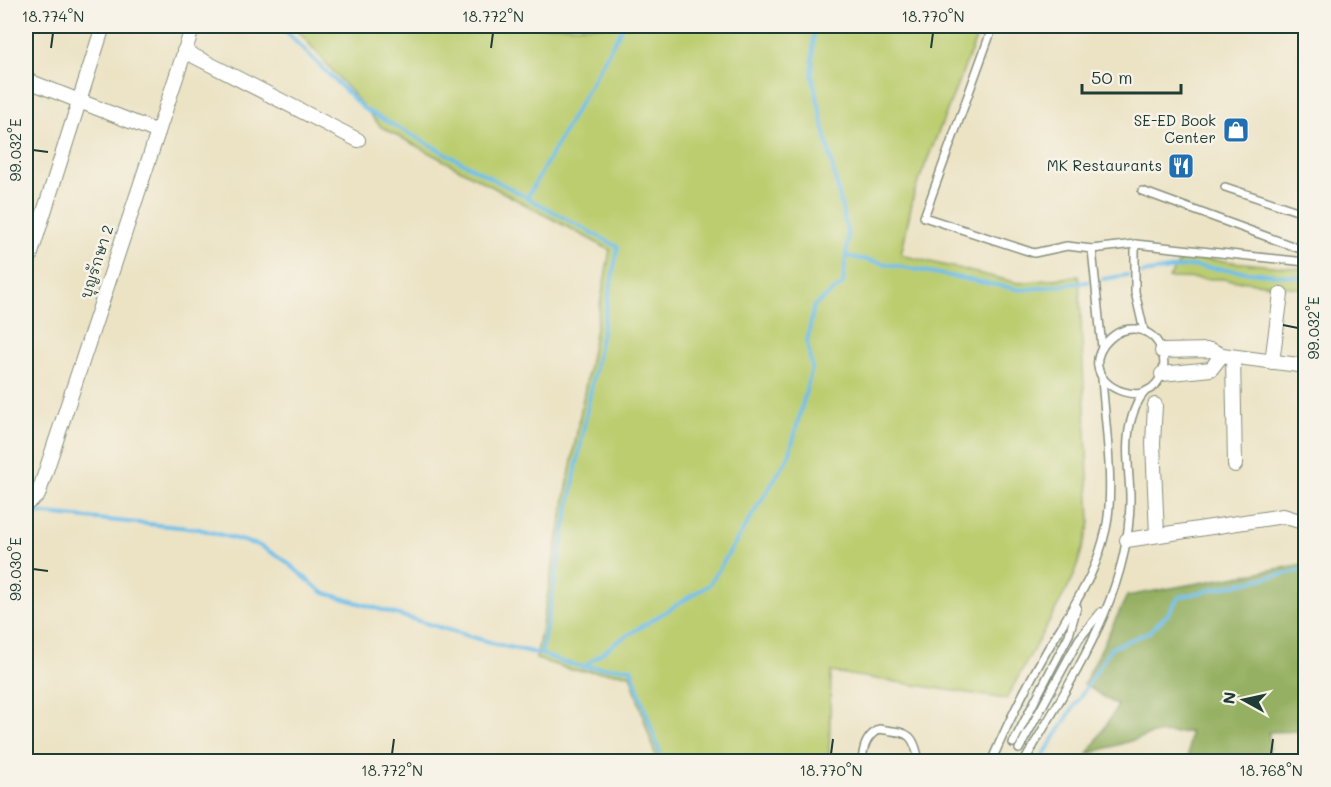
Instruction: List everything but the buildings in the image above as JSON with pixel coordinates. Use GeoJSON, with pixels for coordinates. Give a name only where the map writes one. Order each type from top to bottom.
{"type":"FeatureCollection","features":[{"type":"Feature","properties":{"kind":"street"},"geometry":{"type":"LineString","coordinates":[[26,269],[103,26]]}},
{"type":"Feature","properties":{"kind":"street","name":"บุญรักษา 2"},"geometry":{"type":"LineString","coordinates":[[26,504],[38,495],[193,26]]}},
{"type":"Feature","properties":{"kind":"street"},"geometry":{"type":"LineString","coordinates":[[184,51],[358,140]]}},
{"type":"Feature","properties":{"kind":"street"},"geometry":{"type":"LineString","coordinates":[[26,80],[80,99],[158,132]]}},
{"type":"Feature","properties":{"kind":"street"},"geometry":{"type":"LineString","coordinates":[[1272,362],[1281,294]]}},
{"type":"Feature","properties":{"kind":"street"},"geometry":{"type":"LineString","coordinates":[[1162,351],[1211,350],[1227,356],[1305,366]]}},
{"type":"Feature","properties":{"kind":"street"},"geometry":{"type":"LineString","coordinates":[[1162,374],[1211,369],[1227,356]]}},
{"type":"Feature","properties":{"kind":"street"},"geometry":{"type":"LineString","coordinates":[[1227,356],[1235,465]]}},
{"type":"Feature","properties":{"kind":"street"},"geometry":{"type":"LineString","coordinates":[[1155,405],[1153,443],[1157,535]]}},
{"type":"Feature","properties":{"kind":"street"},"geometry":{"type":"LineString","coordinates":[[1127,540],[1283,516],[1305,523]]}},
{"type":"Feature","properties":{"kind":"lane"},"geometry":{"type":"LineString","coordinates":[[993,26],[924,217],[1034,253],[1067,246],[1092,249],[1134,244],[1305,257]]}},
{"type":"Feature","properties":{"kind":"lane"},"geometry":{"type":"LineString","coordinates":[[1225,187],[1305,214]]}},
{"type":"Feature","properties":{"kind":"lane"},"geometry":{"type":"LineString","coordinates":[[1142,191],[1305,257]]}},
{"type":"Feature","properties":{"kind":"lane"},"geometry":{"type":"LineString","coordinates":[[1134,244],[1135,292],[1144,331]]}},
{"type":"Feature","properties":{"kind":"lane"},"geometry":{"type":"LineString","coordinates":[[1092,249],[1102,348],[1099,366],[1102,376],[1108,493],[1106,527],[1094,570],[1080,600],[1069,635],[1016,746],[1079,639],[1106,605]]}},
{"type":"Feature","properties":{"kind":"lane"},"geometry":{"type":"LineString","coordinates":[[1024,762],[1093,640],[1126,552],[1130,513],[1128,433],[1132,417],[1144,393],[1162,374],[1164,366],[1162,351],[1156,340],[1144,331],[1126,330],[1112,336],[1102,348]]}},
{"type":"Feature","properties":{"kind":"lane"},"geometry":{"type":"LineString","coordinates":[[1102,376],[1113,389],[1125,394],[1144,393]]}},
{"type":"Feature","properties":{"kind":"lane"},"geometry":{"type":"LineString","coordinates":[[991,762],[1063,623],[1080,600]]}},
{"type":"Feature","properties":{"kind":"lane"},"geometry":{"type":"LineString","coordinates":[[862,762],[863,747],[871,734],[879,729],[907,733],[916,742],[919,762]]}},
{"type":"Feature","properties":{"kind":"green space"},"geometry":{"type":"Polygon","coordinates":[[[294,26],[981,26],[914,193],[901,255],[1019,283],[1079,276],[1090,523],[1074,576],[1006,699],[831,672],[829,761],[657,761],[630,674],[572,670],[536,659],[610,250],[381,127],[294,26]]]}},
{"type":"Feature","properties":{"kind":"green space"},"geometry":{"type":"Polygon","coordinates":[[[1182,257],[1305,269],[1305,289],[1222,279],[1169,278],[1182,257]]]}},
{"type":"Feature","properties":{"kind":"green space"},"geometry":{"type":"Polygon","coordinates":[[[1305,564],[1305,731],[1269,732],[1269,761],[1188,761],[1190,732],[1153,734],[1088,754],[1118,706],[1084,684],[1127,596],[1305,564]]]}},
{"type":"Feature","properties":{"kind":"waterway"},"geometry":{"type":"LineString","coordinates":[[280,26],[364,109],[618,247],[541,654]]}},
{"type":"Feature","properties":{"kind":"waterway"},"geometry":{"type":"LineString","coordinates":[[527,198],[623,26]]}},
{"type":"Feature","properties":{"kind":"waterway"},"geometry":{"type":"LineString","coordinates":[[585,666],[615,643],[709,585],[789,456],[812,368],[807,342],[814,306],[843,284],[848,236],[812,75],[814,26]]}},
{"type":"Feature","properties":{"kind":"waterway"},"geometry":{"type":"LineString","coordinates":[[846,256],[1022,290],[1088,282]]}},
{"type":"Feature","properties":{"kind":"waterway"},"geometry":{"type":"LineString","coordinates":[[1142,273],[1190,266],[1306,278]]}},
{"type":"Feature","properties":{"kind":"waterway"},"geometry":{"type":"LineString","coordinates":[[1103,279],[1128,275]]}},
{"type":"Feature","properties":{"kind":"waterway"},"geometry":{"type":"LineString","coordinates":[[26,512],[199,529],[258,545],[283,559],[322,592],[499,645],[541,654],[562,662],[584,667],[631,668],[661,757],[804,760]]}},
{"type":"Feature","properties":{"kind":"waterway"},"geometry":{"type":"LineString","coordinates":[[1039,762],[1111,648],[1149,632],[1168,614],[1179,597],[1306,569]]}},
{"type":"Feature","properties":{"kind":"place","name":"SE-ED Book Center"},"geometry":{"type":"Point","coordinates":[1236,130]}},
{"type":"Feature","properties":{"kind":"place","name":"MK Restaurants"},"geometry":{"type":"Point","coordinates":[1181,166]}}]}
